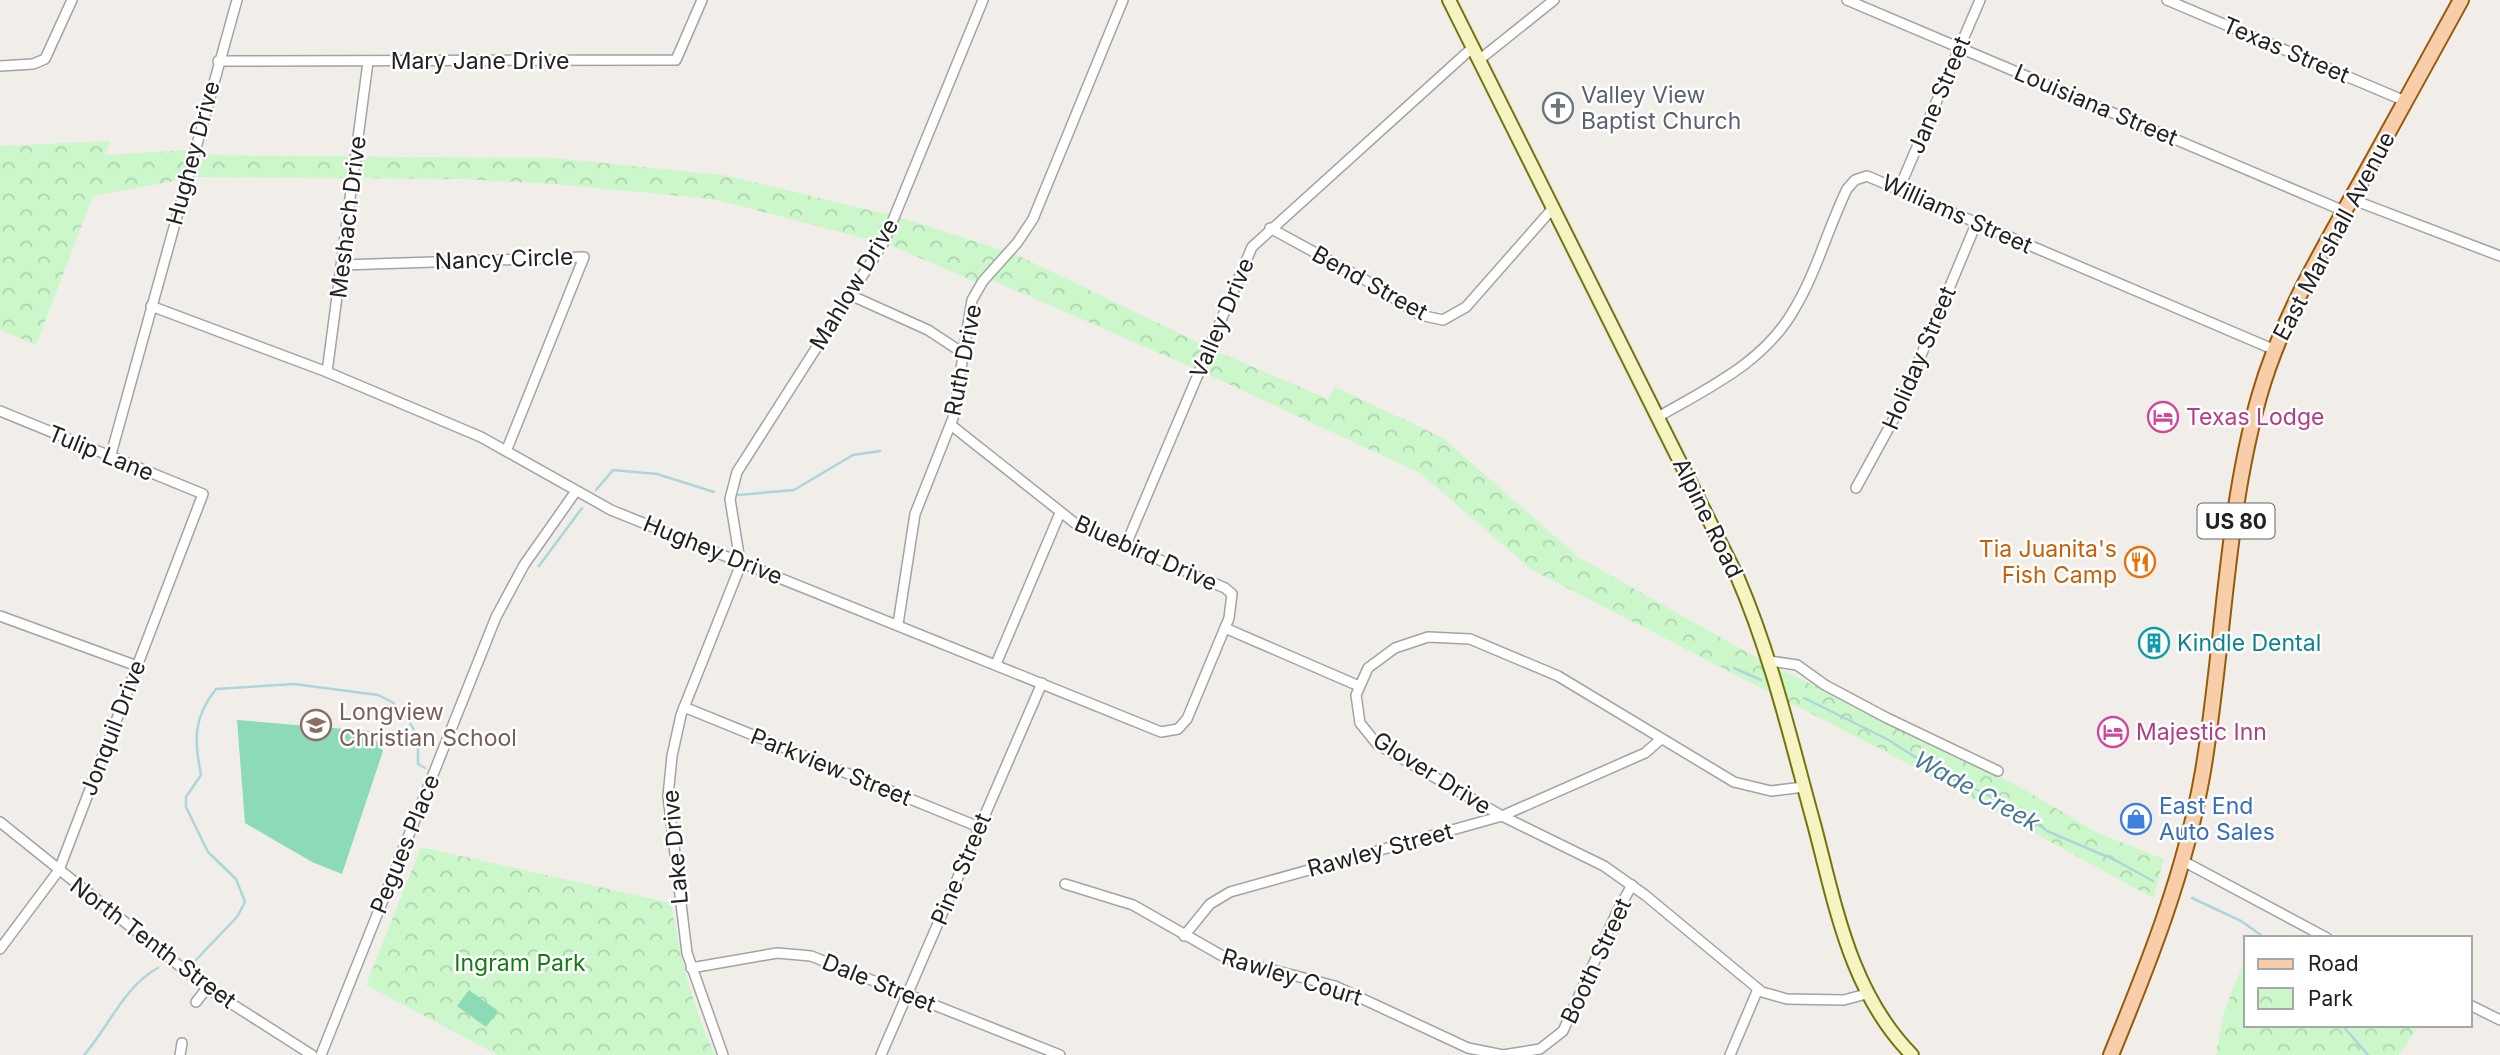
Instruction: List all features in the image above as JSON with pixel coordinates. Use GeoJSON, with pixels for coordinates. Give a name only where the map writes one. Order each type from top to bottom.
{"type":"FeatureCollection","features":[{"type":"Feature","properties":{"kind":"main road","name":"Alpine Road"},"geometry":{"type":"LineString","coordinates":[[1449,0],[1734,569],[1770,662],[1846,945],[1866,994],[1886,1026],[1912,1055]]}},
{"type":"Feature","properties":{"kind":"main road","name":"East Marshall Avenue"},"geometry":{"type":"LineString","coordinates":[[2111,1055],[2160,932],[2183,861],[2203,771],[2244,466],[2256,409],[2275,349],[2298,298],[2460,0]]}},
{"type":"Feature","properties":{"kind":"street"},"geometry":{"type":"LineString","coordinates":[[0,66],[33,64],[45,59],[72,0]]}},
{"type":"Feature","properties":{"kind":"street","name":"Hughey Drive"},"geometry":{"type":"LineString","coordinates":[[110,458],[237,0]]}},
{"type":"Feature","properties":{"kind":"street","name":"Mary Jane Drive"},"geometry":{"type":"LineString","coordinates":[[218,61],[676,60],[702,0]]}},
{"type":"Feature","properties":{"kind":"street","name":"Mahlow Drive"},"geometry":{"type":"LineString","coordinates":[[740,561],[730,499],[734,477],[850,295],[892,223],[983,0]]}},
{"type":"Feature","properties":{"kind":"street","name":"Ruth Drive"},"geometry":{"type":"LineString","coordinates":[[898,624],[918,502],[951,425],[972,300],[983,281],[1022,237],[1033,219],[1123,0]]}},
{"type":"Feature","properties":{"kind":"street"},"geometry":{"type":"LineString","coordinates":[[1479,60],[1554,0]]}},
{"type":"Feature","properties":{"kind":"street","name":"Louisiana Street"},"geometry":{"type":"LineString","coordinates":[[1847,0],[2348,205],[2500,256]]}},
{"type":"Feature","properties":{"kind":"street","name":"Jane Street"},"geometry":{"type":"LineString","coordinates":[[1899,189],[1980,0]]}},
{"type":"Feature","properties":{"kind":"street","name":"Texas Street"},"geometry":{"type":"LineString","coordinates":[[2167,0],[2405,101]]}},
{"type":"Feature","properties":{"kind":"street","name":"Valley Drive"},"geometry":{"type":"LineString","coordinates":[[1125,547],[1246,257],[1270,228],[1472,48]]}},
{"type":"Feature","properties":{"kind":"street","name":"Meshach Drive"},"geometry":{"type":"LineString","coordinates":[[327,372],[368,62]]}},
{"type":"Feature","properties":{"kind":"street","name":"Williams Street"},"geometry":{"type":"LineString","coordinates":[[1658,417],[1734,373],[1777,335],[1796,307],[1852,183],[1870,177],[2275,349]]}},
{"type":"Feature","properties":{"kind":"street","name":"Bend Street"},"geometry":{"type":"LineString","coordinates":[[1270,228],[1367,281],[1420,314],[1443,320],[1466,307],[1553,208]]}},
{"type":"Feature","properties":{"kind":"street","name":"Holiday Street"},"geometry":{"type":"LineString","coordinates":[[1856,488],[1897,413],[1976,224]]}},
{"type":"Feature","properties":{"kind":"street","name":"Nancy Circle"},"geometry":{"type":"LineString","coordinates":[[342,265],[584,257],[507,449]]}},
{"type":"Feature","properties":{"kind":"street"},"geometry":{"type":"LineString","coordinates":[[850,295],[928,330],[963,353]]}},
{"type":"Feature","properties":{"kind":"street","name":"Hughey Drive"},"geometry":{"type":"LineString","coordinates":[[151,306],[327,372],[507,449],[606,508],[1161,732],[1175,731],[1185,723],[1225,628]]}},
{"type":"Feature","properties":{"kind":"street","name":"Tulip Lane"},"geometry":{"type":"LineString","coordinates":[[0,411],[203,494]]}},
{"type":"Feature","properties":{"kind":"street","name":"Bluebird Drive"},"geometry":{"type":"LineString","coordinates":[[951,425],[1060,513],[1090,533],[1230,592],[1234,603],[1225,628]]}},
{"type":"Feature","properties":{"kind":"street","name":"Pegues Place"},"geometry":{"type":"LineString","coordinates":[[321,1055],[496,617],[524,565],[576,491]]}},
{"type":"Feature","properties":{"kind":"street","name":"Jonquil Drive"},"geometry":{"type":"LineString","coordinates":[[0,949],[59,870],[203,494]]}},
{"type":"Feature","properties":{"kind":"street"},"geometry":{"type":"LineString","coordinates":[[996,664],[1060,513]]}},
{"type":"Feature","properties":{"kind":"street","name":"Lake Drive"},"geometry":{"type":"LineString","coordinates":[[723,1055],[691,968],[668,805],[672,755],[684,707],[733,591],[740,561]]}},
{"type":"Feature","properties":{"kind":"street"},"geometry":{"type":"LineString","coordinates":[[0,616],[137,666]]}},
{"type":"Feature","properties":{"kind":"street"},"geometry":{"type":"LineString","coordinates":[[1225,628],[1359,686],[1373,663],[1395,648],[1429,637],[1462,638],[1549,671],[1740,784],[1777,792],[1804,787]]}},
{"type":"Feature","properties":{"kind":"street"},"geometry":{"type":"LineString","coordinates":[[1770,662],[1797,665],[1825,685],[1998,771]]}},
{"type":"Feature","properties":{"kind":"street","name":"Pine Street"},"geometry":{"type":"LineString","coordinates":[[881,1055],[1042,683]]}},
{"type":"Feature","properties":{"kind":"street","name":"Glover Drive"},"geometry":{"type":"LineString","coordinates":[[1359,686],[1357,714],[1373,740],[1502,816],[1595,860],[1632,886],[1758,989],[1787,999],[1844,1000],[1866,994]]}},
{"type":"Feature","properties":{"kind":"street","name":"Parkview Street"},"geometry":{"type":"LineString","coordinates":[[684,707],[979,827]]}},
{"type":"Feature","properties":{"kind":"street","name":"Rawley Street"},"geometry":{"type":"LineString","coordinates":[[1184,936],[1210,904],[1230,892],[1502,816],[1645,753],[1661,739]]}},
{"type":"Feature","properties":{"kind":"street","name":"North Tenth Street"},"geometry":{"type":"LineString","coordinates":[[0,822],[206,988],[312,1055]]}},
{"type":"Feature","properties":{"kind":"street"},"geometry":{"type":"LineString","coordinates":[[2183,861],[2323,936]]}},
{"type":"Feature","properties":{"kind":"street","name":"Rawley Court"},"geometry":{"type":"LineString","coordinates":[[1065,884],[1128,903],[1232,960],[1317,980],[1350,992],[1466,1052],[1521,1054],[1540,1049],[1560,1036]]}},
{"type":"Feature","properties":{"kind":"street","name":"Booth Street"},"geometry":{"type":"LineString","coordinates":[[1560,1036],[1574,1014],[1614,918],[1632,886]]}},
{"type":"Feature","properties":{"kind":"street","name":"Dale Street"},"geometry":{"type":"LineString","coordinates":[[691,968],[769,953],[797,953],[818,958],[1060,1055]]}},
{"type":"Feature","properties":{"kind":"street"},"geometry":{"type":"LineString","coordinates":[[196,1002],[206,988]]}},
{"type":"Feature","properties":{"kind":"street"},"geometry":{"type":"LineString","coordinates":[[1730,1055],[1758,989]]}},
{"type":"Feature","properties":{"kind":"street"},"geometry":{"type":"LineString","coordinates":[[2472,1006],[2500,1020]]}},
{"type":"Feature","properties":{"kind":"street"},"geometry":{"type":"LineString","coordinates":[[180,1055],[182,1043]]}},
{"type":"Feature","properties":{"kind":"green space"},"geometry":{"type":"Polygon","coordinates":[[[110,141],[105,155],[185,150],[202,155],[554,158],[723,175],[902,218],[1015,254],[1216,351],[1328,399],[1335,387],[1443,438],[1578,557],[1750,654],[2013,783],[2098,833],[2164,859],[2153,898],[1888,753],[1532,570],[1420,473],[1205,373],[994,281],[973,281],[890,245],[713,199],[553,184],[462,179],[196,177],[93,196],[36,345],[0,330],[0,146],[110,141]]]}},
{"type":"Feature","properties":{"kind":"green space"},"geometry":{"type":"Polygon","coordinates":[[[237,720],[370,731],[383,751],[342,874],[312,862],[245,823],[237,720]]]}},
{"type":"Feature","properties":{"kind":"green space","name":"Ingram Park"},"geometry":{"type":"Polygon","coordinates":[[[421,847],[671,903],[688,980],[715,1055],[498,1055],[366,985],[421,847]]]}},
{"type":"Feature","properties":{"kind":"green space"},"geometry":{"type":"Polygon","coordinates":[[[2244,961],[2244,1027],[2419,1027],[2399,1055],[2216,1055],[2224,1012],[2244,961]]]}},
{"type":"Feature","properties":{"kind":"green space"},"geometry":{"type":"Polygon","coordinates":[[[469,990],[498,1011],[486,1027],[457,1006],[469,990]]]}},
{"type":"Feature","properties":{"kind":"waterway"},"geometry":{"type":"LineString","coordinates":[[738,495],[794,490],[853,455],[880,451]]}},
{"type":"Feature","properties":{"kind":"waterway"},"geometry":{"type":"LineString","coordinates":[[596,490],[613,470],[657,474],[714,492]]}},
{"type":"Feature","properties":{"kind":"waterway"},"geometry":{"type":"LineString","coordinates":[[539,566],[582,508]]}},
{"type":"Feature","properties":{"kind":"waterway","name":"Wade Creek"},"geometry":{"type":"LineString","coordinates":[[1734,668],[1761,680]]}},
{"type":"Feature","properties":{"kind":"waterway"},"geometry":{"type":"LineString","coordinates":[[194,962],[237,917],[245,902],[236,879],[208,852],[186,807],[186,797],[201,775],[197,751],[199,720],[216,689],[294,684],[378,695],[392,702],[406,716],[418,737],[418,764],[425,768]]}},
{"type":"Feature","properties":{"kind":"waterway","name":"Wade Creek"},"geometry":{"type":"LineString","coordinates":[[1804,698],[1887,739],[1934,769],[2020,811],[2047,831],[2115,860],[2153,881]]}},
{"type":"Feature","properties":{"kind":"waterway","name":"Wade Creek"},"geometry":{"type":"LineString","coordinates":[[2192,898],[2241,921],[2262,936]]}},
{"type":"Feature","properties":{"kind":"waterway"},"geometry":{"type":"LineString","coordinates":[[84,1055],[126,996],[158,968]]}},
{"type":"Feature","properties":{"kind":"waterway","name":"Wade Creek"},"geometry":{"type":"LineString","coordinates":[[2344,1027],[2368,1055]]}},
{"type":"Feature","properties":{"kind":"place","name":"Valley View Baptist Church"},"geometry":{"type":"Point","coordinates":[1558,108]}},
{"type":"Feature","properties":{"kind":"place","name":"Texas Lodge"},"geometry":{"type":"Point","coordinates":[2163,417]}},
{"type":"Feature","properties":{"kind":"place","name":"Tia Juanita's Fish Camp"},"geometry":{"type":"Point","coordinates":[2140,562]}},
{"type":"Feature","properties":{"kind":"place","name":"Kindle Dental"},"geometry":{"type":"Point","coordinates":[2154,643]}},
{"type":"Feature","properties":{"kind":"place","name":"Longview Christian School"},"geometry":{"type":"Point","coordinates":[316,725]}},
{"type":"Feature","properties":{"kind":"place","name":"Majestic Inn"},"geometry":{"type":"Point","coordinates":[2113,732]}},
{"type":"Feature","properties":{"kind":"place","name":"East End Auto Sales"},"geometry":{"type":"Point","coordinates":[2136,819]}}]}
